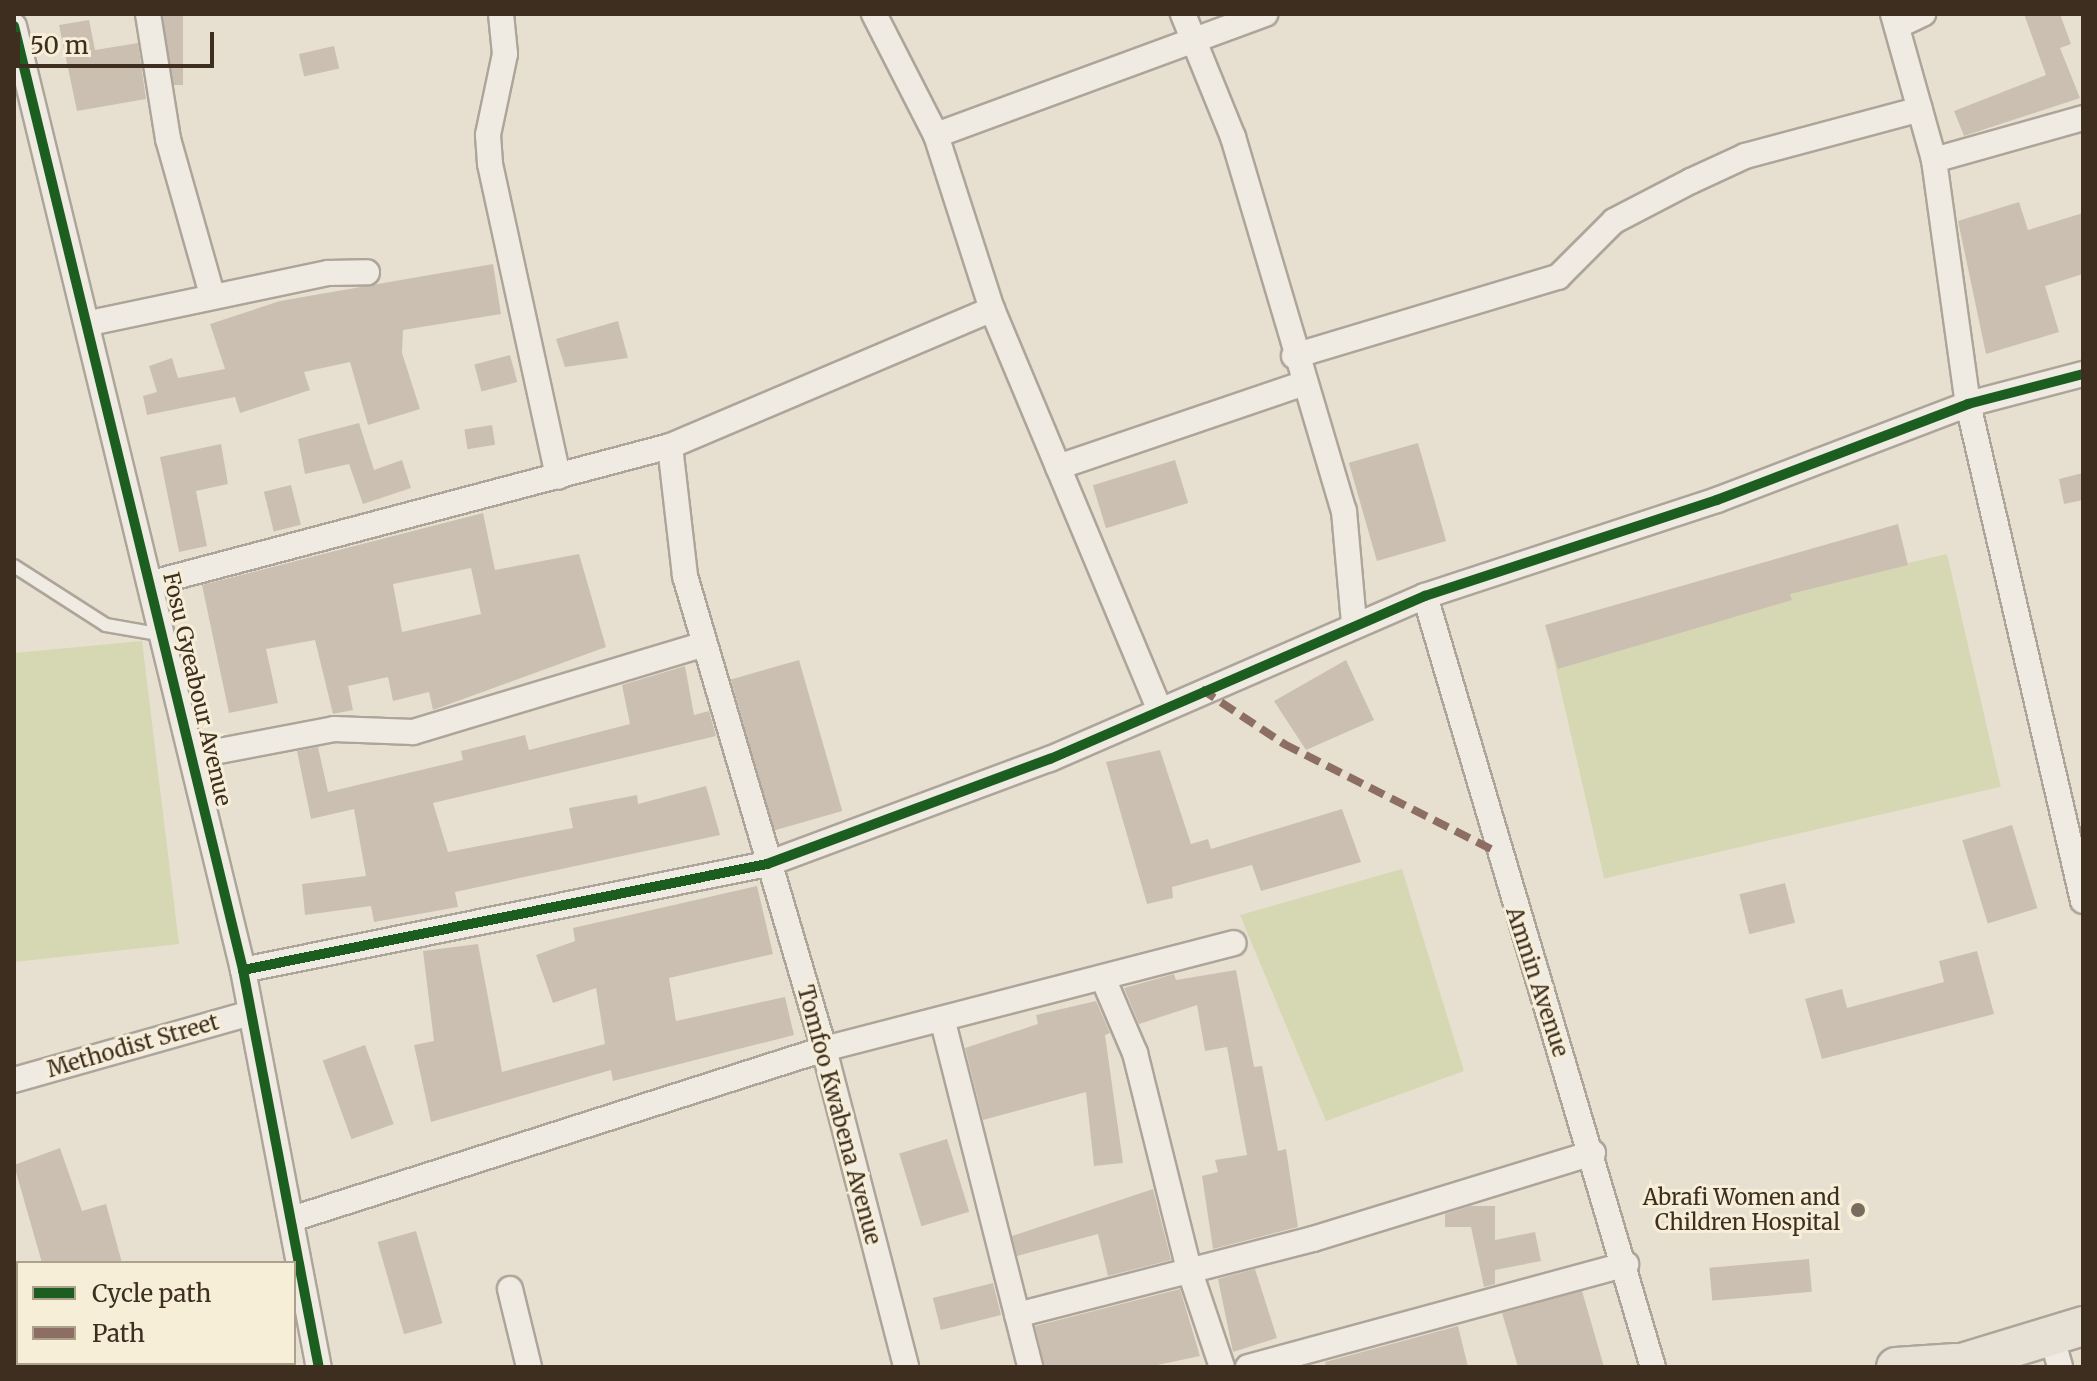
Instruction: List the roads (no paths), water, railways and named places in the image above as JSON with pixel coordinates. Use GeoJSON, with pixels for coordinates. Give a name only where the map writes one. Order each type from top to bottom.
{"type":"FeatureCollection","features":[{"type":"Feature","properties":{"kind":"main road"},"geometry":{"type":"LineString","coordinates":[[1896,1367],[1953,1365],[2065,1343]]}},
{"type":"Feature","properties":{"kind":"street"},"geometry":{"type":"LineString","coordinates":[[148,14],[168,139],[212,295]]}},
{"type":"Feature","properties":{"kind":"street"},"geometry":{"type":"LineString","coordinates":[[501,14],[505,54],[488,135],[490,164],[558,477]]}},
{"type":"Feature","properties":{"kind":"street"},"geometry":{"type":"LineString","coordinates":[[874,14],[936,135],[992,309],[1158,706]]}},
{"type":"Feature","properties":{"kind":"street"},"geometry":{"type":"LineString","coordinates":[[1183,14],[1233,137],[1302,384],[1344,511],[1354,624]]}},
{"type":"Feature","properties":{"kind":"street"},"geometry":{"type":"LineString","coordinates":[[936,135],[1265,14]]}},
{"type":"Feature","properties":{"kind":"street"},"geometry":{"type":"LineString","coordinates":[[1923,14],[1895,20],[1934,160],[1968,404],[2083,901]]}},
{"type":"Feature","properties":{"kind":"street","name":"Fosu Gyeabour Avenue"},"geometry":{"type":"LineString","coordinates":[[14,26],[18,53],[90,323],[243,970],[319,1367]]}},
{"type":"Feature","properties":{"kind":"street"},"geometry":{"type":"LineString","coordinates":[[1294,356],[1558,277],[1614,221],[1691,181],[1745,156],[1920,109]]}},
{"type":"Feature","properties":{"kind":"street"},"geometry":{"type":"LineString","coordinates":[[1934,160],[2083,118]]}},
{"type":"Feature","properties":{"kind":"street"},"geometry":{"type":"LineString","coordinates":[[90,323],[212,295],[367,272]]}},
{"type":"Feature","properties":{"kind":"street"},"geometry":{"type":"LineString","coordinates":[[152,583],[670,446],[992,309]]}},
{"type":"Feature","properties":{"kind":"street"},"geometry":{"type":"LineString","coordinates":[[243,970],[767,864],[1050,759],[1158,706],[1425,596],[1717,500],[1968,404],[2083,374]]}},
{"type":"Feature","properties":{"kind":"street"},"geometry":{"type":"LineString","coordinates":[[1058,467],[1302,384]]}},
{"type":"Feature","properties":{"kind":"street","name":"Tomfoo Kwabena Avenue"},"geometry":{"type":"LineString","coordinates":[[670,446],[685,576],[767,864],[824,1049],[906,1367]]}},
{"type":"Feature","properties":{"kind":"street","name":"Amnin Avenue"},"geometry":{"type":"LineString","coordinates":[[1425,596],[1495,851],[1593,1153],[1653,1367]]}},
{"type":"Feature","properties":{"kind":"street"},"geometry":{"type":"LineString","coordinates":[[193,756],[334,729],[413,732],[704,644]]}},
{"type":"Feature","properties":{"kind":"street"},"geometry":{"type":"LineString","coordinates":[[292,1219],[824,1049],[943,1022],[1233,943]]}},
{"type":"Feature","properties":{"kind":"street"},"geometry":{"type":"LineString","coordinates":[[1103,978],[1135,1053],[1189,1269],[1222,1367]]}},
{"type":"Feature","properties":{"kind":"street","name":"Methodist Street"},"geometry":{"type":"LineString","coordinates":[[14,1080],[251,1013]]}},
{"type":"Feature","properties":{"kind":"street"},"geometry":{"type":"LineString","coordinates":[[943,1022],[1030,1367]]}},
{"type":"Feature","properties":{"kind":"street"},"geometry":{"type":"LineString","coordinates":[[1017,1315],[1593,1153]]}},
{"type":"Feature","properties":{"kind":"street"},"geometry":{"type":"LineString","coordinates":[[1248,1367],[1626,1264]]}},
{"type":"Feature","properties":{"kind":"street"},"geometry":{"type":"LineString","coordinates":[[510,1289],[529,1367]]}},
{"type":"Feature","properties":{"kind":"lane"},"geometry":{"type":"LineString","coordinates":[[14,566],[106,625],[164,635]]}},
{"type":"Feature","properties":{"kind":"place","name":"Abrafi Women and Children Hospital"},"geometry":{"type":"Point","coordinates":[1858,1210]}}]}
